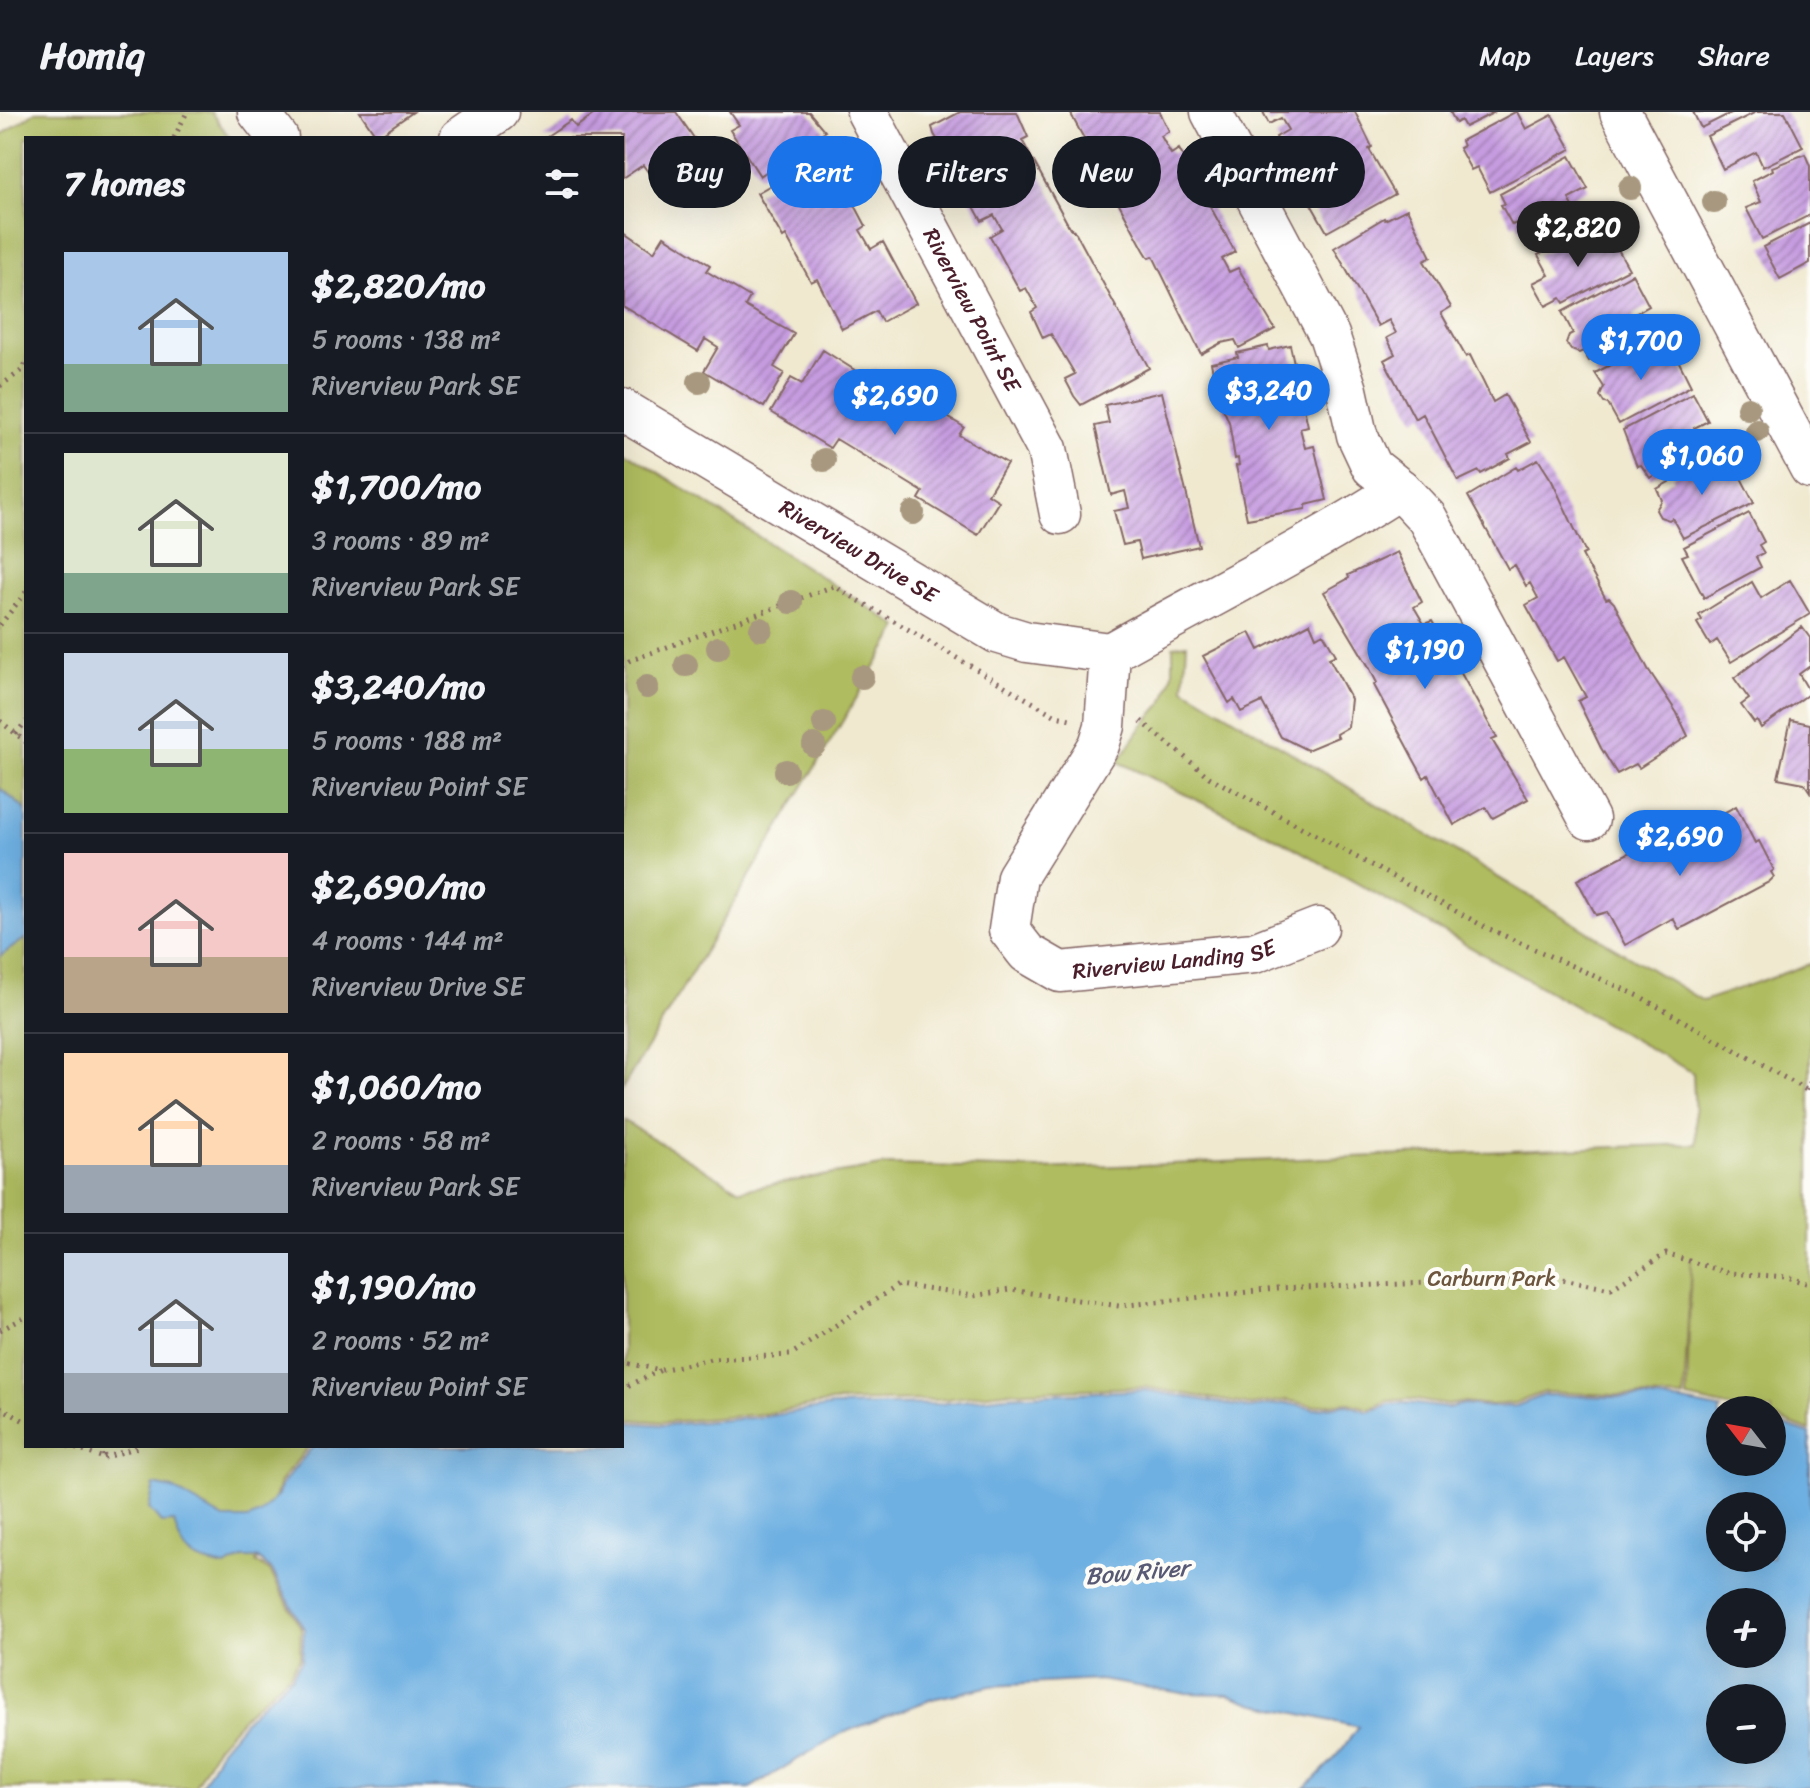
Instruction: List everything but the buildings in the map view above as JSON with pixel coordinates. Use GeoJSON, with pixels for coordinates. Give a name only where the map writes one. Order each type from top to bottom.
{"type":"FeatureCollection","features":[{"type":"Feature","properties":{"kind":"street"},"geometry":{"type":"LineString","coordinates":[[258,112],[276,136]]}},
{"type":"Feature","properties":{"kind":"street"},"geometry":{"type":"LineString","coordinates":[[463,136],[498,112]]}},
{"type":"Feature","properties":{"kind":"street","name":"Riverview Point SE"},"geometry":{"type":"LineString","coordinates":[[867,112],[1047,449],[1060,514]]}},
{"type":"Feature","properties":{"kind":"street"},"geometry":{"type":"LineString","coordinates":[[1211,112],[1329,335],[1347,390],[1357,435],[1372,467],[1400,489],[1427,518],[1589,819]]}},
{"type":"Feature","properties":{"kind":"street"},"geometry":{"type":"LineString","coordinates":[[1620,112],[1810,468]]}},
{"type":"Feature","properties":{"kind":"street","name":"Riverview Drive SE"},"geometry":{"type":"LineString","coordinates":[[624,410],[997,633],[1027,642],[1110,653]]}},
{"type":"Feature","properties":{"kind":"street"},"geometry":{"type":"LineString","coordinates":[[1110,653],[1335,531],[1400,489]]}},
{"type":"Feature","properties":{"kind":"street","name":"Riverview Landing SE"},"geometry":{"type":"LineString","coordinates":[[1110,653],[1105,726],[1099,745],[1017,877],[1009,930],[1027,953],[1060,972],[1254,953],[1318,928]]}},
{"type":"Feature","properties":{"kind":"path"},"geometry":{"type":"LineString","coordinates":[[175,136],[187,112]]}},
{"type":"Feature","properties":{"kind":"path"},"geometry":{"type":"LineString","coordinates":[[0,386],[24,366]]}},
{"type":"Feature","properties":{"kind":"path"},"geometry":{"type":"LineString","coordinates":[[624,665],[834,586],[1056,716]]}},
{"type":"Feature","properties":{"kind":"path"},"geometry":{"type":"LineString","coordinates":[[0,625],[24,595]]}},
{"type":"Feature","properties":{"kind":"path"},"geometry":{"type":"LineString","coordinates":[[1138,718],[1209,777],[1485,927],[1639,996],[1809,1092],[1810,1082]]}},
{"type":"Feature","properties":{"kind":"path"},"geometry":{"type":"LineString","coordinates":[[0,721],[24,740]]}},
{"type":"Feature","properties":{"kind":"path"},"geometry":{"type":"LineString","coordinates":[[16,734],[24,724]]}},
{"type":"Feature","properties":{"kind":"path"},"geometry":{"type":"LineString","coordinates":[[624,1388],[661,1370],[711,1359],[790,1355],[898,1285],[973,1296],[1010,1290],[1119,1306],[1276,1289],[1557,1278],[1611,1288],[1666,1254],[1729,1273],[1787,1277],[1810,1284]]}},
{"type":"Feature","properties":{"kind":"path"},"geometry":{"type":"LineString","coordinates":[[0,1330],[24,1318]]}},
{"type":"Feature","properties":{"kind":"path"},"geometry":{"type":"LineString","coordinates":[[624,1362],[661,1370]]}},
{"type":"Feature","properties":{"kind":"path"},"geometry":{"type":"LineString","coordinates":[[0,1407],[24,1421]]}},
{"type":"Feature","properties":{"kind":"path"},"geometry":{"type":"LineString","coordinates":[[74,1448],[104,1458],[135,1448]]}},
{"type":"Feature","properties":{"kind":"path"},"geometry":{"type":"LineString","coordinates":[[103,1448],[104,1458]]}},
{"type":"Feature","properties":{"kind":"green space"},"geometry":{"type":"Polygon","coordinates":[[[35,112],[211,112],[229,136],[24,136],[24,1448],[307,1448],[280,1482],[256,1562],[270,1571],[301,1628],[300,1658],[289,1675],[247,1713],[217,1746],[194,1788],[0,1788],[0,136],[35,112]]]}},
{"type":"Feature","properties":{"kind":"green space"},"geometry":{"type":"Polygon","coordinates":[[[624,450],[899,627],[624,1086],[624,450]]]}},
{"type":"Feature","properties":{"kind":"green space","name":"Carburn Park"},"geometry":{"type":"Polygon","coordinates":[[[1187,644],[1184,688],[1703,1001],[1810,964],[1810,1431],[1786,1422],[1786,1396],[1706,1396],[1706,1402],[1687,1398],[1691,1259],[1684,1398],[1545,1392],[1515,1403],[1490,1405],[1465,1402],[1447,1405],[1409,1399],[1388,1401],[1370,1409],[1346,1402],[1314,1406],[1287,1400],[1250,1405],[1145,1387],[1004,1392],[938,1400],[832,1402],[764,1414],[666,1422],[624,1419],[624,1121],[740,1190],[887,1165],[1038,1169],[1696,1144],[1693,1073],[1282,841],[1118,762],[1164,701],[1173,673],[1173,646],[1187,644]]]}},
{"type":"Feature","properties":{"kind":"water"},"geometry":{"type":"Polygon","coordinates":[[[0,788],[24,808],[24,939],[0,956],[0,788]]]}},
{"type":"Feature","properties":{"kind":"water","name":"Bow River"},"geometry":{"type":"Polygon","coordinates":[[[1146,1390],[1249,1408],[1286,1403],[1315,1409],[1346,1404],[1369,1412],[1389,1404],[1408,1403],[1447,1408],[1465,1404],[1516,1406],[1545,1395],[1645,1398],[1706,1407],[1706,1476],[1786,1476],[1786,1426],[1810,1434],[1810,1788],[1305,1788],[1337,1756],[1358,1727],[1252,1703],[1228,1694],[1182,1693],[1099,1680],[991,1686],[932,1699],[840,1734],[750,1788],[200,1788],[221,1749],[249,1716],[291,1677],[302,1660],[304,1629],[272,1570],[257,1558],[243,1558],[225,1567],[190,1555],[181,1543],[174,1522],[161,1523],[149,1509],[154,1485],[173,1489],[224,1519],[248,1519],[260,1514],[278,1495],[282,1484],[311,1448],[624,1448],[624,1422],[665,1425],[763,1417],[832,1406],[938,1404],[1004,1396],[1146,1390]]]}}]}
